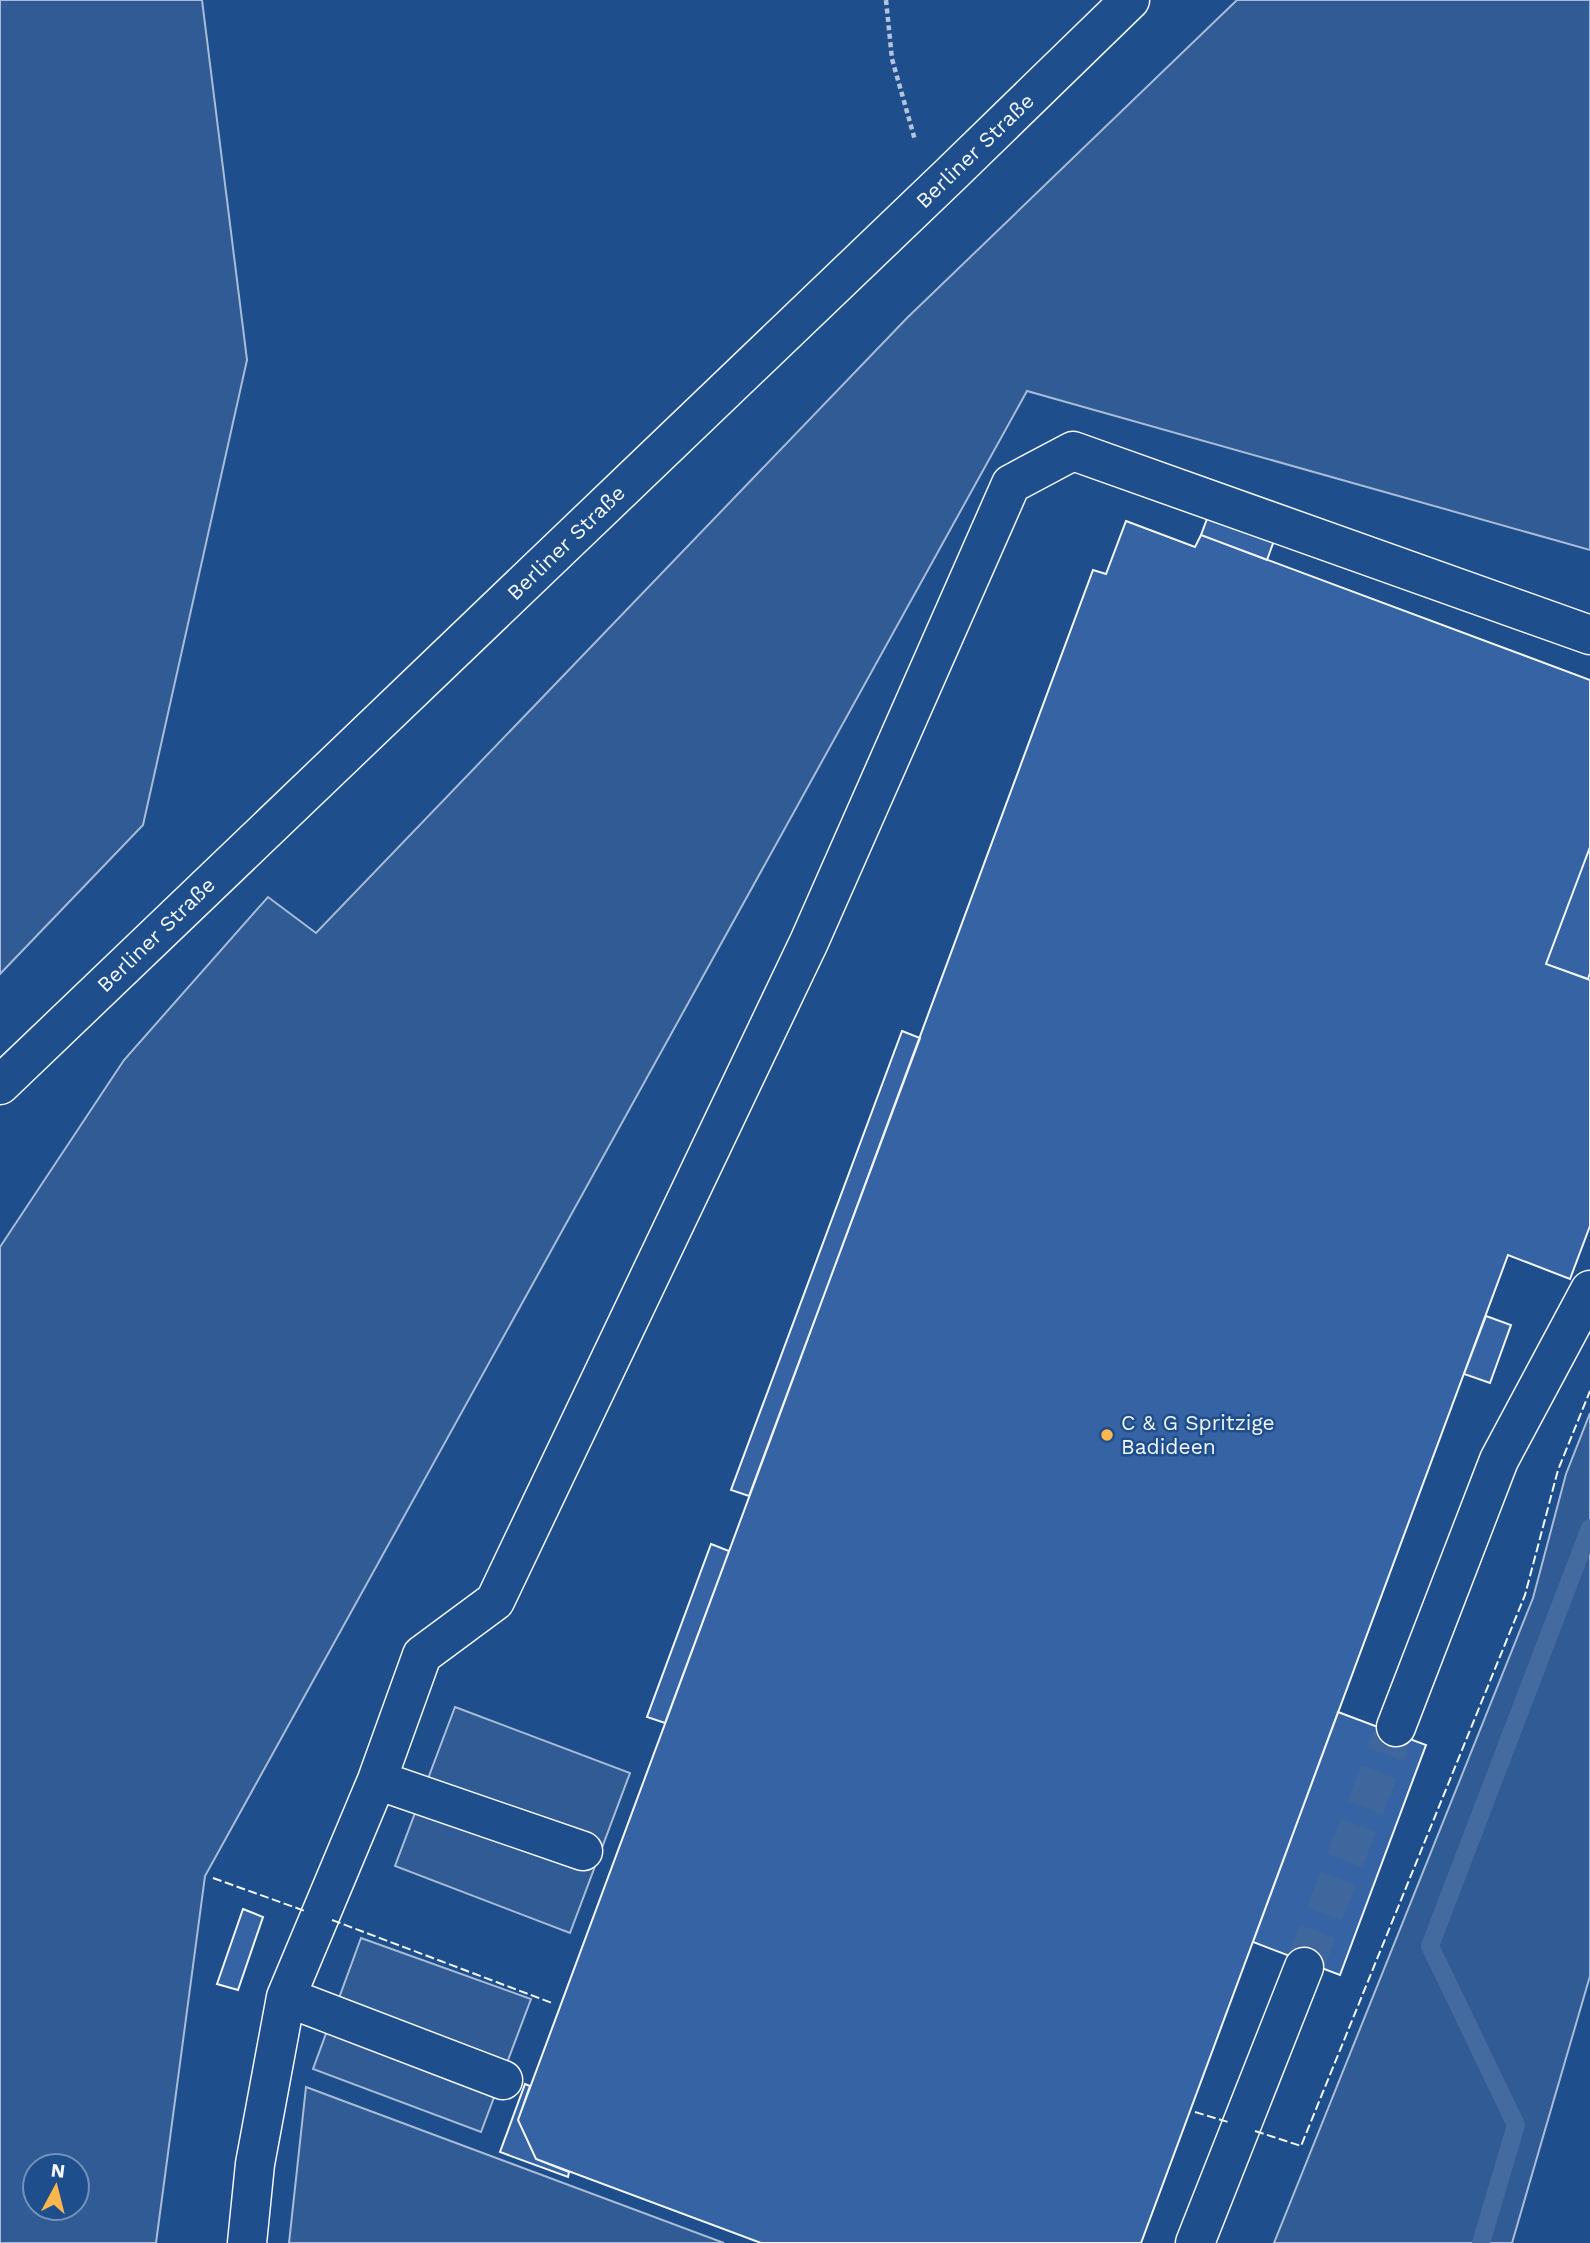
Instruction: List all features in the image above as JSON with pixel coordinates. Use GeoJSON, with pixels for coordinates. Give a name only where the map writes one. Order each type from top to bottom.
{"type":"FeatureCollection","features":[{"type":"Feature","properties":{"kind":"main road","name":"Berliner Straße"},"geometry":{"type":"LineString","coordinates":[[0,1085],[949,177],[1130,0]]}},
{"type":"Feature","properties":{"kind":"main road"},"geometry":{"type":"LineString","coordinates":[[247,2243],[255,2164],[286,1997],[377,1780],[422,1655],[495,1601],[809,942],[1011,484],[1073,451],[1590,635]]}},
{"type":"Feature","properties":{"kind":"main road"},"geometry":{"type":"LineString","coordinates":[[1396,1727],[1499,1460],[1590,1290]]}},
{"type":"Feature","properties":{"kind":"main road"},"geometry":{"type":"LineString","coordinates":[[377,1780],[583,1851]]}},
{"type":"Feature","properties":{"kind":"main road"},"geometry":{"type":"LineString","coordinates":[[1195,2243],[1304,1967]]}},
{"type":"Feature","properties":{"kind":"main road"},"geometry":{"type":"LineString","coordinates":[[286,1997],[503,2080]]}},
{"type":"Feature","properties":{"kind":"path"},"geometry":{"type":"LineString","coordinates":[[886,0],[892,59],[914,139],[949,177]]}},
{"type":"Feature","properties":{"kind":"shaded area"},"geometry":{"type":"Polygon","coordinates":[[[0,0],[202,0],[247,360],[143,825],[0,974],[0,0]]]}},
{"type":"Feature","properties":{"kind":"shaded area"},"geometry":{"type":"Polygon","coordinates":[[[1237,0],[1590,0],[1590,550],[1027,391],[205,1876],[156,2243],[0,2243],[0,1247],[124,1060],[268,897],[316,933],[907,318],[1237,0]]]}},
{"type":"Feature","properties":{"kind":"shaded area"},"geometry":{"type":"Polygon","coordinates":[[[1590,1413],[1590,1976],[1512,2243],[1274,2243],[1533,1598],[1566,1474],[1590,1413]]]}},
{"type":"Feature","properties":{"kind":"shaded area"},"geometry":{"type":"Polygon","coordinates":[[[455,1707],[630,1773],[570,1933],[395,1866],[455,1707]]]}},
{"type":"Feature","properties":{"kind":"shaded area"},"geometry":{"type":"Polygon","coordinates":[[[361,1938],[531,1999],[481,2132],[313,2069],[361,1938]]]}},
{"type":"Feature","properties":{"kind":"shaded area"},"geometry":{"type":"Polygon","coordinates":[[[306,2087],[724,2243],[289,2243],[306,2087]]]}},
{"type":"Feature","properties":{"kind":"building"},"geometry":{"type":"Polygon","coordinates":[[[1210,511],[1276,535],[1267,560],[1201,535],[1210,511]]]}},
{"type":"Feature","properties":{"kind":"building","name":"C & G Spritzige Badideen"},"geometry":{"type":"Polygon","coordinates":[[[1126,521],[1195,547],[1201,535],[1590,680],[1590,847],[1546,964],[1590,980],[1590,1226],[1570,1279],[1508,1255],[1141,2243],[761,2243],[536,2159],[518,2120],[1093,570],[1106,574],[1126,521]]]}},
{"type":"Feature","properties":{"kind":"building"},"geometry":{"type":"Polygon","coordinates":[[[1590,847],[1590,973],[1588,979],[1546,964],[1590,847]]]}},
{"type":"Feature","properties":{"kind":"building"},"geometry":{"type":"Polygon","coordinates":[[[902,1031],[920,1038],[749,1496],[731,1490],[902,1031]]]}},
{"type":"Feature","properties":{"kind":"building"},"geometry":{"type":"Polygon","coordinates":[[[1486,1316],[1511,1325],[1490,1383],[1464,1374],[1486,1316]]]}},
{"type":"Feature","properties":{"kind":"building"},"geometry":{"type":"Polygon","coordinates":[[[711,1544],[729,1551],[665,1723],[647,1717],[711,1544]]]}},
{"type":"Feature","properties":{"kind":"building"},"geometry":{"type":"Polygon","coordinates":[[[1338,1712],[1426,1745],[1340,1975],[1253,1942],[1338,1712]]]}},
{"type":"Feature","properties":{"kind":"building"},"geometry":{"type":"Polygon","coordinates":[[[243,1909],[263,1917],[238,1990],[217,1984],[243,1909]]]}},
{"type":"Feature","properties":{"kind":"building"},"geometry":{"type":"Polygon","coordinates":[[[525,2084],[530,2086],[518,2120],[536,2159],[569,2172],[568,2177],[500,2152],[525,2084]]]}},
{"type":"Feature","properties":{"kind":"waterway"},"geometry":{"type":"LineString","coordinates":[[1481,2243],[1516,2125],[1430,1946],[1590,1528]]}},
{"type":"Feature","properties":{"kind":"tunnel"},"geometry":{"type":"LineString","coordinates":[[1304,1967],[1396,1727]]}},
{"type":"Feature","properties":{"kind":"fence"},"geometry":{"type":"LineString","coordinates":[[1255,2131],[1301,2146],[1525,1595],[1558,1470],[1590,1391]]}},
{"type":"Feature","properties":{"kind":"fence"},"geometry":{"type":"LineString","coordinates":[[213,1878],[305,1911]]}},
{"type":"Feature","properties":{"kind":"fence"},"geometry":{"type":"LineString","coordinates":[[332,1920],[552,2003]]}},
{"type":"Feature","properties":{"kind":"fence"},"geometry":{"type":"LineString","coordinates":[[1195,2112],[1228,2122]]}},
{"type":"Feature","properties":{"kind":"place","name":"C & G Spritzige Badideen"},"geometry":{"type":"Point","coordinates":[1107,1435]}}]}
